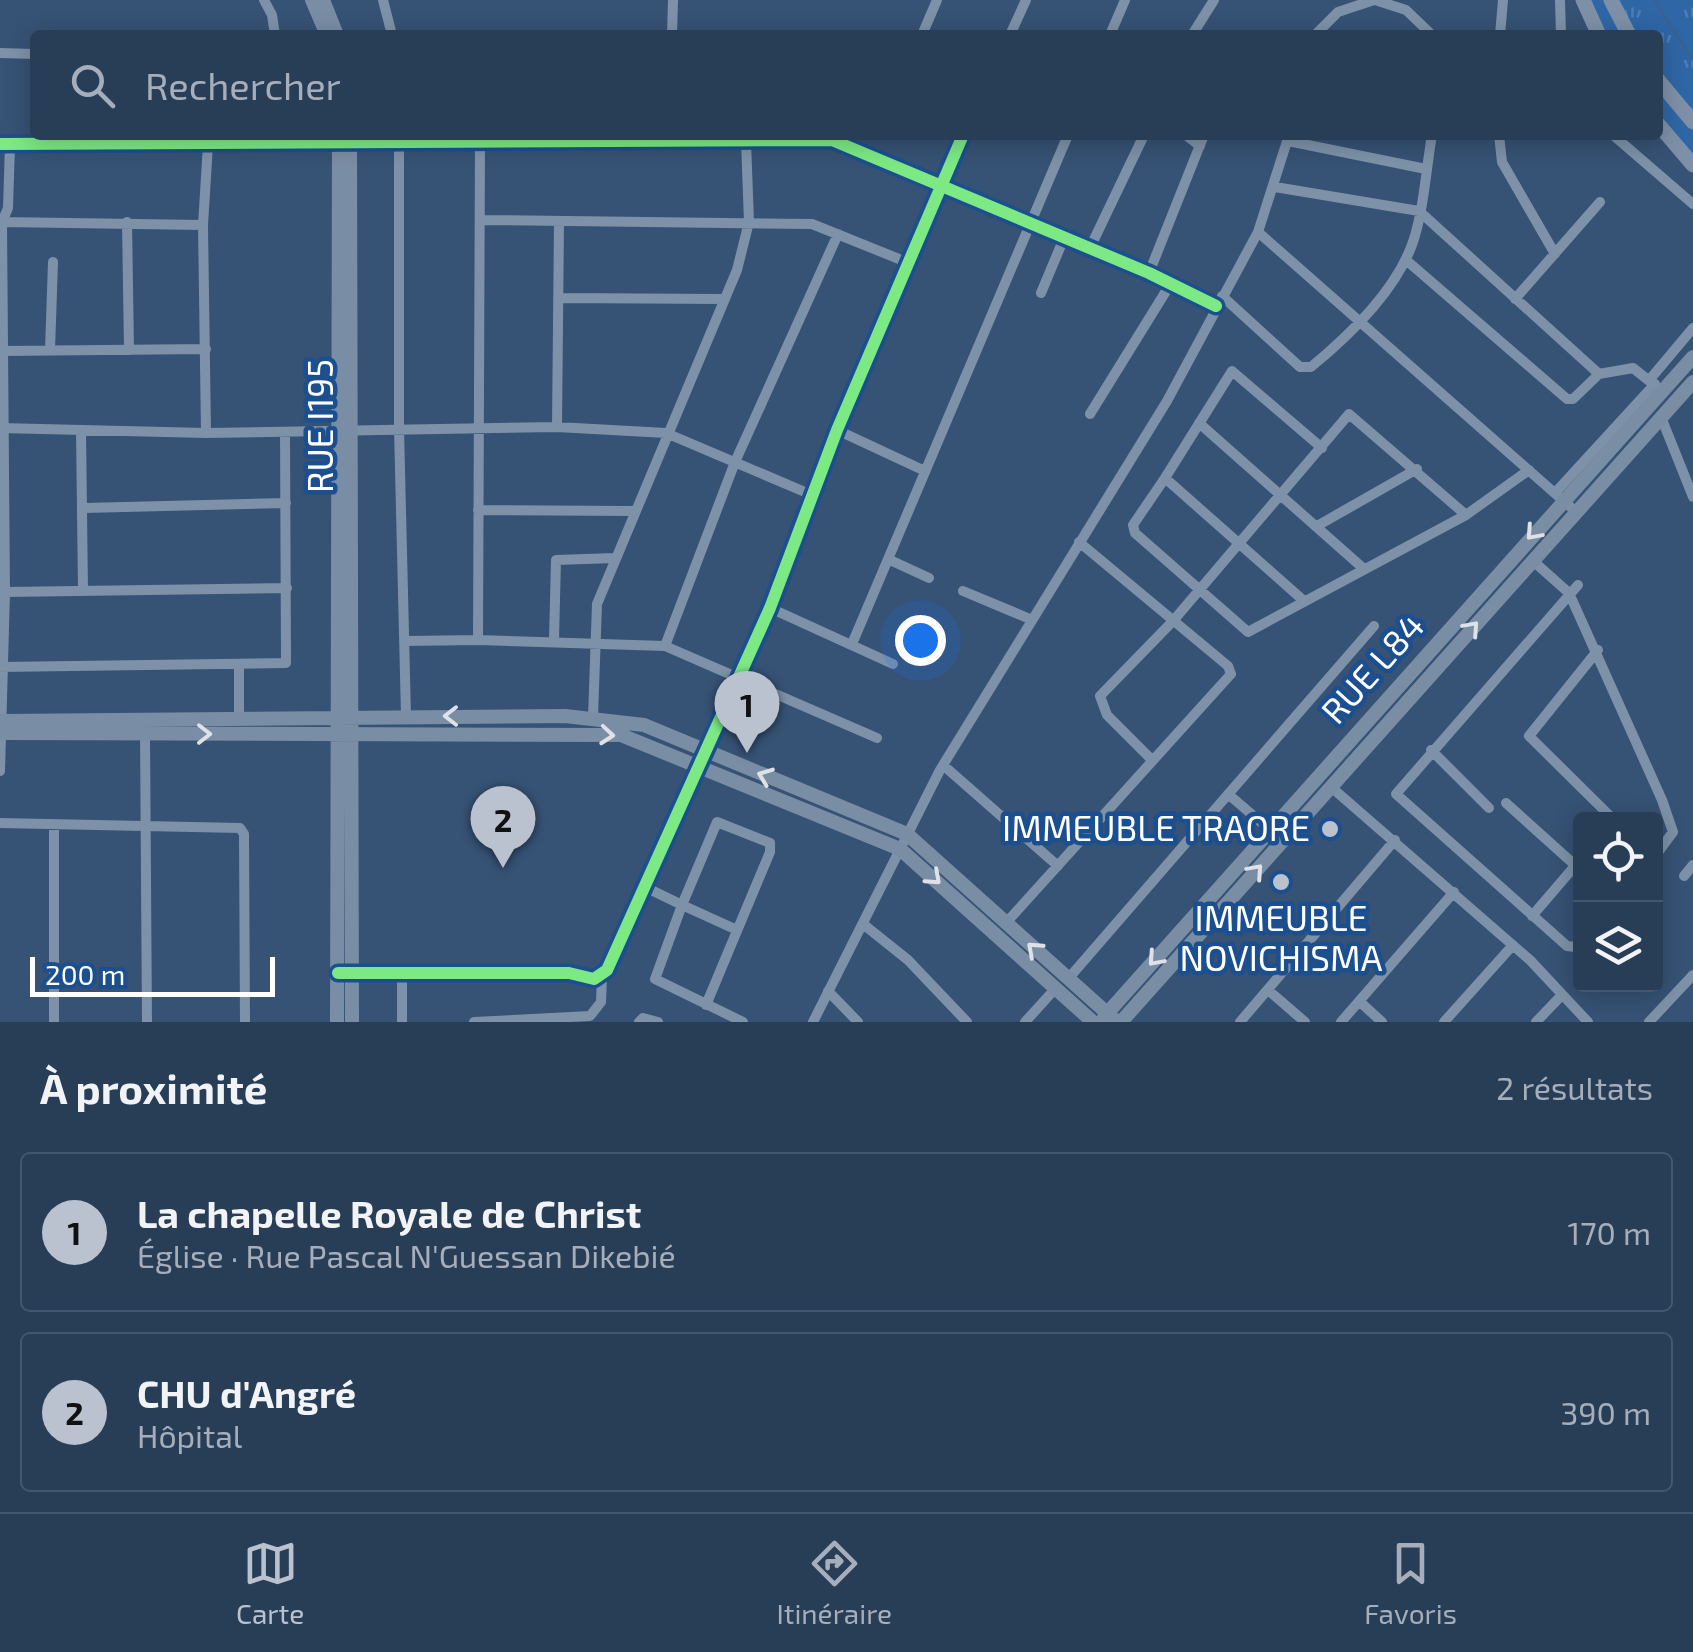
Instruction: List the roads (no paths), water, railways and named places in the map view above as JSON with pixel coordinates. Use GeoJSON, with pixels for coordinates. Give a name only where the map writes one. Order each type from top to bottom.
{"type":"FeatureCollection","features":[{"type":"Feature","properties":{"kind":"highway"},"geometry":{"type":"LineString","coordinates":[[1582,0],[1597,30]]}},
{"type":"Feature","properties":{"kind":"highway"},"geometry":{"type":"LineString","coordinates":[[1611,0],[1626,30]]}},
{"type":"Feature","properties":{"kind":"highway"},"geometry":{"type":"LineString","coordinates":[[1663,86],[1693,122]]}},
{"type":"Feature","properties":{"kind":"highway"},"geometry":{"type":"LineString","coordinates":[[1663,130],[1693,165]]}},
{"type":"Feature","properties":{"kind":"main road"},"geometry":{"type":"LineString","coordinates":[[312,0],[325,30]]}},
{"type":"Feature","properties":{"kind":"main road"},"geometry":{"type":"LineString","coordinates":[[323,0],[335,30]]}},
{"type":"Feature","properties":{"kind":"main road","name":"RUE I195"},"geometry":{"type":"LineString","coordinates":[[344,140],[345,973]]}},
{"type":"Feature","properties":{"kind":"main road","name":"RUE L84"},"geometry":{"type":"LineString","coordinates":[[1108,1020],[1656,384],[1693,357]]}},
{"type":"Feature","properties":{"kind":"main road","name":"RUE L84"},"geometry":{"type":"LineString","coordinates":[[1108,1020],[1331,787],[1693,382]]}},
{"type":"Feature","properties":{"kind":"main road"},"geometry":{"type":"LineString","coordinates":[[1,727],[345,716],[564,716],[644,725],[704,759],[900,850],[1108,1020]]}},
{"type":"Feature","properties":{"kind":"main road"},"geometry":{"type":"LineString","coordinates":[[564,716],[564,733]]}},
{"type":"Feature","properties":{"kind":"main road"},"geometry":{"type":"LineString","coordinates":[[1,727],[145,734],[621,736],[704,759],[907,834],[1005,924],[1061,984]]}},
{"type":"Feature","properties":{"kind":"main road"},"geometry":{"type":"LineString","coordinates":[[1335,756],[1348,768]]}},
{"type":"Feature","properties":{"kind":"main road"},"geometry":{"type":"LineString","coordinates":[[337,1022],[345,973]]}},
{"type":"Feature","properties":{"kind":"main road"},"geometry":{"type":"LineString","coordinates":[[345,973],[352,1022]]}},
{"type":"Feature","properties":{"kind":"street"},"geometry":{"type":"LineString","coordinates":[[264,0],[274,30]]}},
{"type":"Feature","properties":{"kind":"street"},"geometry":{"type":"LineString","coordinates":[[384,0],[391,30]]}},
{"type":"Feature","properties":{"kind":"street"},"geometry":{"type":"LineString","coordinates":[[672,0],[672,30]]}},
{"type":"Feature","properties":{"kind":"street"},"geometry":{"type":"LineString","coordinates":[[921,0],[936,3],[924,30]]}},
{"type":"Feature","properties":{"kind":"street"},"geometry":{"type":"LineString","coordinates":[[1012,30],[1026,0]]}},
{"type":"Feature","properties":{"kind":"street"},"geometry":{"type":"LineString","coordinates":[[1112,30],[1124,0]]}},
{"type":"Feature","properties":{"kind":"street"},"geometry":{"type":"LineString","coordinates":[[1195,30],[1214,0]]}},
{"type":"Feature","properties":{"kind":"street"},"geometry":{"type":"LineString","coordinates":[[1320,30],[1338,12],[1375,0],[1406,10],[1427,30]]}},
{"type":"Feature","properties":{"kind":"street"},"geometry":{"type":"LineString","coordinates":[[1500,30],[1503,0]]}},
{"type":"Feature","properties":{"kind":"street"},"geometry":{"type":"LineString","coordinates":[[1560,0],[1562,30]]}},
{"type":"Feature","properties":{"kind":"street"},"geometry":{"type":"LineString","coordinates":[[0,53],[30,54]]}},
{"type":"Feature","properties":{"kind":"street"},"geometry":{"type":"LineString","coordinates":[[0,771],[5,592],[5,144],[208,144],[275,140]]}},
{"type":"Feature","properties":{"kind":"street"},"geometry":{"type":"LineString","coordinates":[[399,140],[399,428],[406,716]]}},
{"type":"Feature","properties":{"kind":"street"},"geometry":{"type":"LineString","coordinates":[[478,640],[480,140]]}},
{"type":"Feature","properties":{"kind":"street"},"geometry":{"type":"LineString","coordinates":[[721,140],[832,140],[1219,301],[1300,367],[1311,367],[1361,320],[1406,260],[1431,140]]}},
{"type":"Feature","properties":{"kind":"street"},"geometry":{"type":"LineString","coordinates":[[474,1022],[590,1016],[603,996],[602,976],[740,678],[837,430],[961,140]]}},
{"type":"Feature","properties":{"kind":"street"},"geometry":{"type":"LineString","coordinates":[[852,644],[1066,140]]}},
{"type":"Feature","properties":{"kind":"street"},"geometry":{"type":"LineString","coordinates":[[1089,250],[1142,140]]}},
{"type":"Feature","properties":{"kind":"street"},"geometry":{"type":"LineString","coordinates":[[813,1022],[944,765],[1167,401],[1258,232],[1287,140]]}},
{"type":"Feature","properties":{"kind":"street"},"geometry":{"type":"LineString","coordinates":[[1297,140],[1426,168]]}},
{"type":"Feature","properties":{"kind":"street"},"geometry":{"type":"LineString","coordinates":[[1500,140],[1502,162],[1555,254]]}},
{"type":"Feature","properties":{"kind":"street"},"geometry":{"type":"LineString","coordinates":[[1619,140],[1693,204]]}},
{"type":"Feature","properties":{"kind":"street"},"geometry":{"type":"LineString","coordinates":[[592,717],[592,640],[597,604],[725,299],[749,222],[746,141]]}},
{"type":"Feature","properties":{"kind":"street"},"geometry":{"type":"LineString","coordinates":[[1148,273],[1202,141]]}},
{"type":"Feature","properties":{"kind":"street"},"geometry":{"type":"LineString","coordinates":[[206,433],[203,225],[208,144]]}},
{"type":"Feature","properties":{"kind":"street"},"geometry":{"type":"LineString","coordinates":[[1275,187],[1419,212],[1599,374]]}},
{"type":"Feature","properties":{"kind":"street"},"geometry":{"type":"LineString","coordinates":[[1515,299],[1600,202]]}},
{"type":"Feature","properties":{"kind":"street"},"geometry":{"type":"LineString","coordinates":[[480,220],[812,224],[909,263]]}},
{"type":"Feature","properties":{"kind":"street"},"geometry":{"type":"LineString","coordinates":[[557,427],[559,221]]}},
{"type":"Feature","properties":{"kind":"street"},"geometry":{"type":"LineString","coordinates":[[2,222],[203,225]]}},
{"type":"Feature","properties":{"kind":"street"},"geometry":{"type":"LineString","coordinates":[[128,222],[129,350]]}},
{"type":"Feature","properties":{"kind":"street"},"geometry":{"type":"LineString","coordinates":[[1258,232],[1575,512]]}},
{"type":"Feature","properties":{"kind":"street"},"geometry":{"type":"LineString","coordinates":[[665,646],[735,462],[838,234]]}},
{"type":"Feature","properties":{"kind":"street"},"geometry":{"type":"LineString","coordinates":[[1041,293],[1064,238]]}},
{"type":"Feature","properties":{"kind":"street"},"geometry":{"type":"LineString","coordinates":[[1406,260],[1573,400],[1599,374],[1633,368],[1656,384],[1693,328]]}},
{"type":"Feature","properties":{"kind":"street"},"geometry":{"type":"LineString","coordinates":[[50,350],[53,262]]}},
{"type":"Feature","properties":{"kind":"street"},"geometry":{"type":"LineString","coordinates":[[1090,414],[1171,284]]}},
{"type":"Feature","properties":{"kind":"street"},"geometry":{"type":"LineString","coordinates":[[559,298],[725,299]]}},
{"type":"Feature","properties":{"kind":"street"},"geometry":{"type":"LineString","coordinates":[[2,351],[206,349]]}},
{"type":"Feature","properties":{"kind":"street"},"geometry":{"type":"LineString","coordinates":[[1322,448],[1232,371],[1132,530],[1248,632],[1466,515],[1529,470]]}},
{"type":"Feature","properties":{"kind":"street"},"geometry":{"type":"LineString","coordinates":[[1693,391],[1662,420],[1693,497]]}},
{"type":"Feature","properties":{"kind":"street"},"geometry":{"type":"LineString","coordinates":[[1152,760],[1107,716],[1100,696],[1173,620],[1349,414],[1466,515]]}},
{"type":"Feature","properties":{"kind":"street"},"geometry":{"type":"LineString","coordinates":[[1199,424],[1364,569]]}},
{"type":"Feature","properties":{"kind":"street"},"geometry":{"type":"LineString","coordinates":[[2,428],[206,433],[557,427],[666,432],[812,495]]}},
{"type":"Feature","properties":{"kind":"street"},"geometry":{"type":"LineString","coordinates":[[837,430],[924,471]]}},
{"type":"Feature","properties":{"kind":"street"},"geometry":{"type":"LineString","coordinates":[[81,431],[83,590]]}},
{"type":"Feature","properties":{"kind":"street"},"geometry":{"type":"LineString","coordinates":[[2,667],[239,666],[286,662],[284,432]]}},
{"type":"Feature","properties":{"kind":"street"},"geometry":{"type":"LineString","coordinates":[[1316,526],[1417,469]]}},
{"type":"Feature","properties":{"kind":"street"},"geometry":{"type":"LineString","coordinates":[[1165,478],[1304,601]]}},
{"type":"Feature","properties":{"kind":"street"},"geometry":{"type":"LineString","coordinates":[[84,508],[286,503]]}},
{"type":"Feature","properties":{"kind":"street"},"geometry":{"type":"LineString","coordinates":[[478,510],[633,511]]}},
{"type":"Feature","properties":{"kind":"street"},"geometry":{"type":"LineString","coordinates":[[1005,924],[1231,674],[1228,666],[1079,542]]}},
{"type":"Feature","properties":{"kind":"street"},"geometry":{"type":"LineString","coordinates":[[554,640],[556,560],[615,558]]}},
{"type":"Feature","properties":{"kind":"street"},"geometry":{"type":"LineString","coordinates":[[890,560],[929,578]]}},
{"type":"Feature","properties":{"kind":"street"},"geometry":{"type":"LineString","coordinates":[[1532,560],[1574,589],[1672,825],[1670,839],[1663,847]]}},
{"type":"Feature","properties":{"kind":"street"},"geometry":{"type":"LineString","coordinates":[[5,592],[287,588]]}},
{"type":"Feature","properties":{"kind":"street"},"geometry":{"type":"LineString","coordinates":[[1573,947],[1567,946],[1398,798],[1397,789],[1574,589]]}},
{"type":"Feature","properties":{"kind":"street"},"geometry":{"type":"LineString","coordinates":[[962,591],[1030,619]]}},
{"type":"Feature","properties":{"kind":"street"},"geometry":{"type":"LineString","coordinates":[[770,608],[893,664]]}},
{"type":"Feature","properties":{"kind":"street"},"geometry":{"type":"LineString","coordinates":[[1025,1022],[1374,626]]}},
{"type":"Feature","properties":{"kind":"street"},"geometry":{"type":"LineString","coordinates":[[404,642],[592,640],[665,646],[877,738]]}},
{"type":"Feature","properties":{"kind":"street"},"geometry":{"type":"LineString","coordinates":[[1598,650],[1529,736],[1605,812]]}},
{"type":"Feature","properties":{"kind":"street"},"geometry":{"type":"LineString","coordinates":[[239,666],[239,719]]}},
{"type":"Feature","properties":{"kind":"street"},"geometry":{"type":"LineString","coordinates":[[145,734],[147,1022]]}},
{"type":"Feature","properties":{"kind":"street"},"geometry":{"type":"LineString","coordinates":[[1432,750],[1489,808]]}},
{"type":"Feature","properties":{"kind":"street"},"geometry":{"type":"LineString","coordinates":[[944,765],[1058,866]]}},
{"type":"Feature","properties":{"kind":"street"},"geometry":{"type":"LineString","coordinates":[[1331,787],[1513,945],[1588,1022]]}},
{"type":"Feature","properties":{"kind":"street"},"geometry":{"type":"LineString","coordinates":[[1228,794],[1270,830]]}},
{"type":"Feature","properties":{"kind":"street"},"geometry":{"type":"LineString","coordinates":[[1506,802],[1573,859]]}},
{"type":"Feature","properties":{"kind":"street"},"geometry":{"type":"LineString","coordinates":[[706,1005],[770,852],[770,843],[723,821],[713,824],[655,979],[706,1005],[743,1022]]}},
{"type":"Feature","properties":{"kind":"street"},"geometry":{"type":"LineString","coordinates":[[0,823],[232,825],[244,834],[245,1022]]}},
{"type":"Feature","properties":{"kind":"street"},"geometry":{"type":"LineString","coordinates":[[54,826],[54,1022]]}},
{"type":"Feature","properties":{"kind":"street"},"geometry":{"type":"LineString","coordinates":[[1240,1022],[1395,840]]}},
{"type":"Feature","properties":{"kind":"street"},"geometry":{"type":"LineString","coordinates":[[1684,876],[1693,865]]}},
{"type":"Feature","properties":{"kind":"street"},"geometry":{"type":"LineString","coordinates":[[1532,916],[1573,869]]}},
{"type":"Feature","properties":{"kind":"street"},"geometry":{"type":"LineString","coordinates":[[644,887],[737,930]]}},
{"type":"Feature","properties":{"kind":"street"},"geometry":{"type":"LineString","coordinates":[[1340,1022],[1454,892]]}},
{"type":"Feature","properties":{"kind":"street"},"geometry":{"type":"LineString","coordinates":[[862,924],[908,960],[967,1022]]}},
{"type":"Feature","properties":{"kind":"street"},"geometry":{"type":"LineString","coordinates":[[1444,1022],[1513,945]]}},
{"type":"Feature","properties":{"kind":"street"},"geometry":{"type":"LineString","coordinates":[[345,973],[602,976]]}},
{"type":"Feature","properties":{"kind":"street"},"geometry":{"type":"LineString","coordinates":[[402,974],[402,1022]]}},
{"type":"Feature","properties":{"kind":"street"},"geometry":{"type":"LineString","coordinates":[[1649,1022],[1693,975]]}},
{"type":"Feature","properties":{"kind":"street"},"geometry":{"type":"LineString","coordinates":[[1268,990],[1305,1022]]}},
{"type":"Feature","properties":{"kind":"street"},"geometry":{"type":"LineString","coordinates":[[828,991],[858,1022]]}},
{"type":"Feature","properties":{"kind":"street"},"geometry":{"type":"LineString","coordinates":[[1536,1022],[1560,997]]}},
{"type":"Feature","properties":{"kind":"street"},"geometry":{"type":"LineString","coordinates":[[1359,1002],[1382,1022]]}},
{"type":"Feature","properties":{"kind":"street"},"geometry":{"type":"LineString","coordinates":[[638,1022],[643,1018],[658,1022]]}},
{"type":"Feature","properties":{"kind":"waterway"},"geometry":{"type":"LineString","coordinates":[[1654,0],[1693,60]]}},
{"type":"Feature","properties":{"kind":"place","name":"La chapelle Royale de Christ"},"geometry":{"type":"Point","coordinates":[747,753]}},
{"type":"Feature","properties":{"kind":"place","name":"IMMEUBLE TRAORE"},"geometry":{"type":"Point","coordinates":[1330,829]}},
{"type":"Feature","properties":{"kind":"place","name":"CHU d'Angré"},"geometry":{"type":"Point","coordinates":[503,868]}},
{"type":"Feature","properties":{"kind":"place","name":"IMMEUBLE NOVICHISMA"},"geometry":{"type":"Point","coordinates":[1281,882]}}]}
